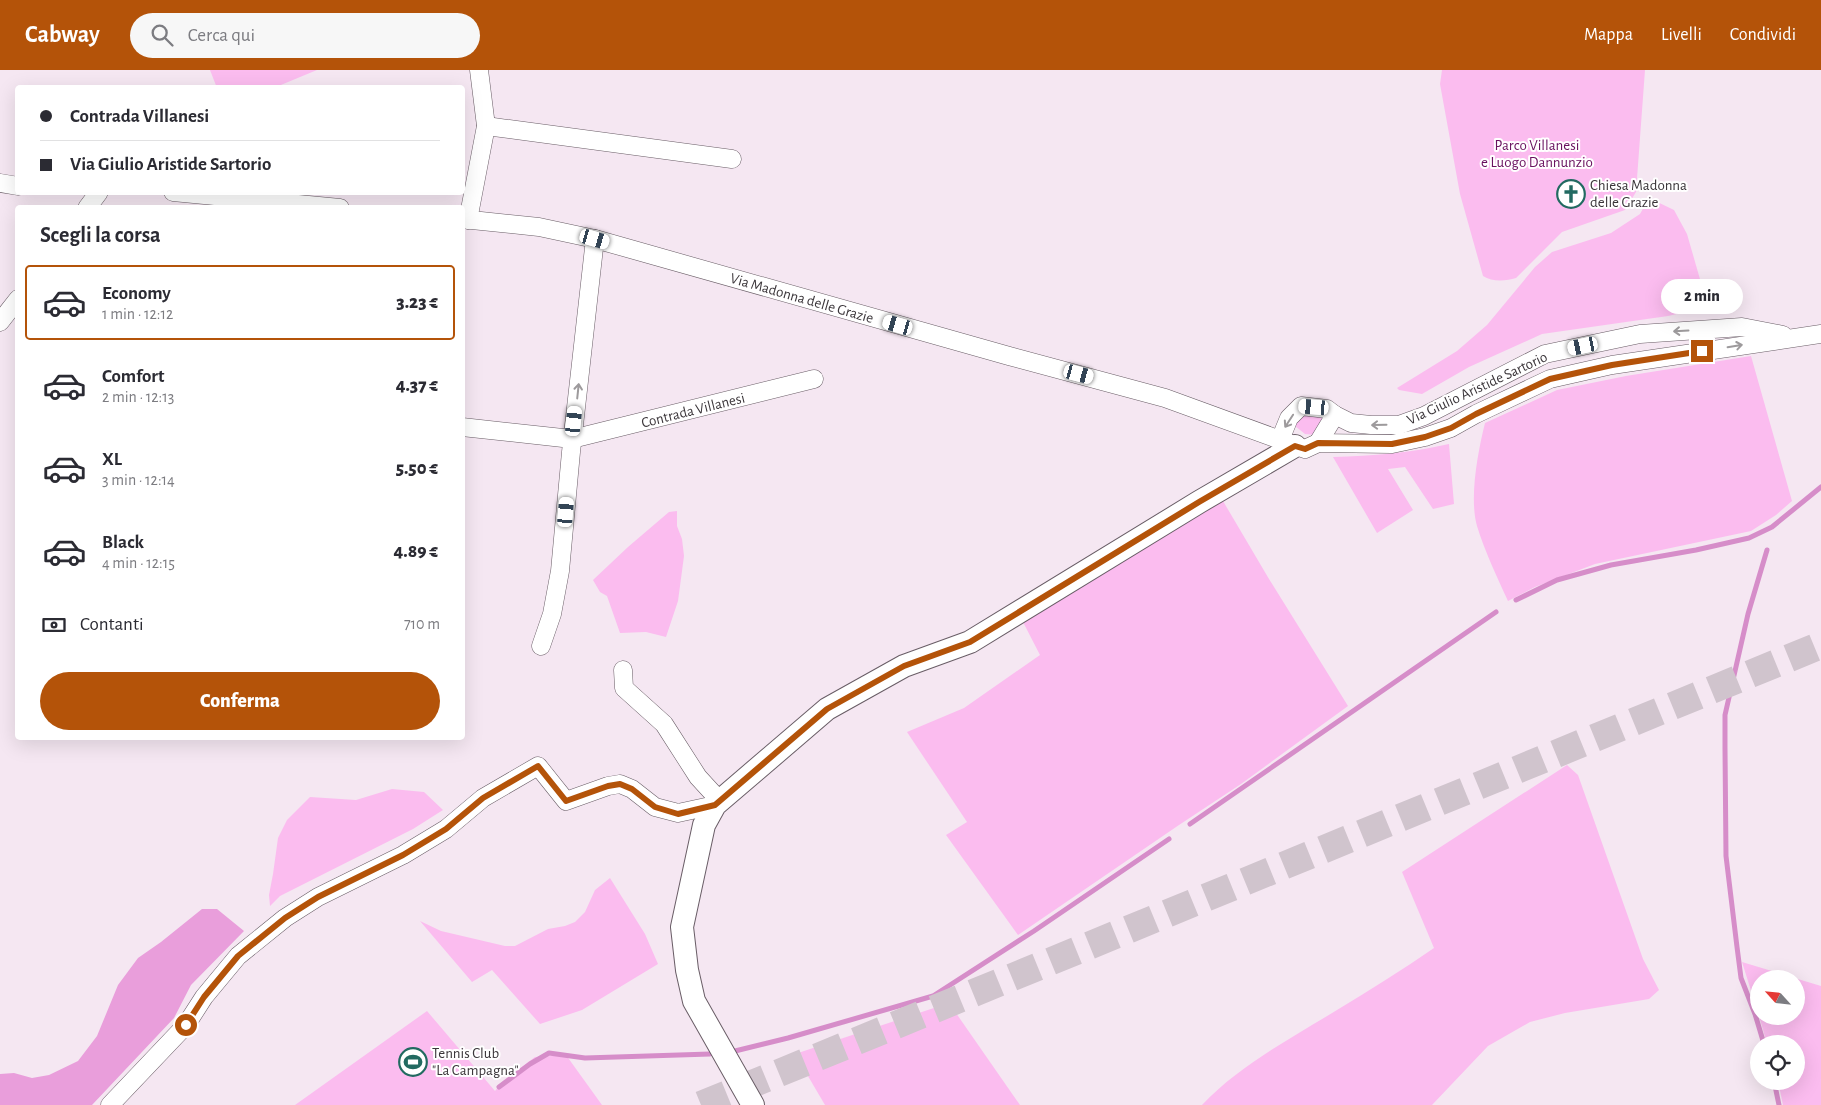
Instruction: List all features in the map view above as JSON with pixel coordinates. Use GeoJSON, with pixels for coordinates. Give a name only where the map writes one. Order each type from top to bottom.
{"type":"FeatureCollection","features":[{"type":"Feature","properties":{"kind":"street"},"geometry":{"type":"LineString","coordinates":[[466,219],[486,126],[479,70]]}},
{"type":"Feature","properties":{"kind":"street"},"geometry":{"type":"LineString","coordinates":[[486,126],[732,159]]}},
{"type":"Feature","properties":{"kind":"street"},"geometry":{"type":"LineString","coordinates":[[0,183],[15,186]]}},
{"type":"Feature","properties":{"kind":"street"},"geometry":{"type":"LineString","coordinates":[[204,195],[309,205]]}},
{"type":"Feature","properties":{"kind":"street","name":"Via Madonna delle Grazie"},"geometry":{"type":"LineString","coordinates":[[466,219],[539,227],[595,239],[1165,398],[1287,443]]}},
{"type":"Feature","properties":{"kind":"street"},"geometry":{"type":"LineString","coordinates":[[541,646],[552,614],[560,571],[572,439],[595,239]]}},
{"type":"Feature","properties":{"kind":"street"},"geometry":{"type":"LineString","coordinates":[[0,322],[15,303]]}},
{"type":"Feature","properties":{"kind":"street","name":"Via Giulio Aristide Sartorio"},"geometry":{"type":"LineString","coordinates":[[1335,415],[1352,422],[1371,425],[1399,425],[1424,416],[1545,354],[1640,334],[1742,327],[1798,338]]}},
{"type":"Feature","properties":{"kind":"street","name":"Via Giulio Aristide Sartorio"},"geometry":{"type":"LineString","coordinates":[[1318,443],[1392,444],[1425,437],[1451,428],[1550,379],[1612,365],[1821,334]]}},
{"type":"Feature","properties":{"kind":"street","name":"Contrada Villanesi"},"geometry":{"type":"LineString","coordinates":[[465,427],[572,439],[814,379]]}},
{"type":"Feature","properties":{"kind":"street"},"geometry":{"type":"LineString","coordinates":[[1301,406],[1327,408],[1335,415],[1318,443],[1305,449],[1287,443],[1289,418],[1301,406]]}},
{"type":"Feature","properties":{"kind":"street"},"geometry":{"type":"LineString","coordinates":[[753,1105],[694,1001],[687,970],[682,927],[704,825],[717,803],[827,709],[904,666],[970,642],[1199,502],[1287,443]]}},
{"type":"Feature","properties":{"kind":"street"},"geometry":{"type":"LineString","coordinates":[[623,670],[624,688],[664,724],[717,803]]}},
{"type":"Feature","properties":{"kind":"street"},"geometry":{"type":"LineString","coordinates":[[110,1105],[186,1025],[204,997],[238,956],[285,918],[318,897],[403,855],[446,829],[483,798],[538,766],[566,801],[608,786],[620,784],[632,789],[655,807],[678,814],[717,803]]}},
{"type":"Feature","properties":{"kind":"green space"},"geometry":{"type":"Polygon","coordinates":[[[210,70],[317,70],[281,85],[216,85],[210,70]]]}},
{"type":"Feature","properties":{"kind":"green space","name":"Parco Villanesi e Luogo Dannunzio"},"geometry":{"type":"Polygon","coordinates":[[[1442,70],[1645,70],[1636,192],[1625,210],[1562,232],[1516,278],[1499,280],[1483,276],[1460,194],[1440,84],[1442,70]]]}},
{"type":"Feature","properties":{"kind":"green space"},"geometry":{"type":"Polygon","coordinates":[[[1649,198],[1674,210],[1687,234],[1708,307],[1668,316],[1542,334],[1469,367],[1422,394],[1397,388],[1457,351],[1487,325],[1535,267],[1552,252],[1611,233],[1640,214],[1649,198]]]}},
{"type":"Feature","properties":{"kind":"green space"},"geometry":{"type":"Polygon","coordinates":[[[1751,356],[1792,501],[1776,515],[1751,531],[1595,564],[1535,587],[1508,601],[1491,564],[1477,526],[1475,515],[1475,474],[1485,423],[1557,390],[1626,376],[1751,356]]]}},
{"type":"Feature","properties":{"kind":"green space"},"geometry":{"type":"Polygon","coordinates":[[[1302,411],[1326,415],[1316,435],[1305,434],[1295,426],[1302,411]]]}},
{"type":"Feature","properties":{"kind":"green space"},"geometry":{"type":"Polygon","coordinates":[[[1449,444],[1454,504],[1433,509],[1405,467],[1388,469],[1413,510],[1377,533],[1333,457],[1420,450],[1449,444]]]}},
{"type":"Feature","properties":{"kind":"green space"},"geometry":{"type":"Polygon","coordinates":[[[1223,501],[1348,706],[1241,784],[1018,935],[946,835],[967,822],[907,732],[964,708],[1040,655],[1023,622],[1223,501]]]}},
{"type":"Feature","properties":{"kind":"green space"},"geometry":{"type":"Polygon","coordinates":[[[677,511],[677,526],[682,539],[684,556],[678,601],[666,637],[646,632],[620,633],[607,596],[600,592],[593,580],[669,512],[677,511]]]}},
{"type":"Feature","properties":{"kind":"green space"},"geometry":{"type":"Polygon","coordinates":[[[1567,765],[1578,775],[1643,959],[1659,990],[1649,999],[1565,1013],[1530,1022],[1488,1046],[1432,1105],[1202,1105],[1233,1077],[1266,1053],[1434,948],[1402,872],[1567,765]]]}},
{"type":"Feature","properties":{"kind":"green space"},"geometry":{"type":"Polygon","coordinates":[[[392,789],[424,792],[443,810],[413,829],[280,896],[270,906],[269,895],[278,838],[287,820],[310,797],[356,800],[392,789]]]}},
{"type":"Feature","properties":{"kind":"green space"},"geometry":{"type":"Polygon","coordinates":[[[610,878],[645,934],[658,964],[582,1010],[540,1024],[492,970],[472,982],[420,921],[441,931],[505,946],[515,946],[548,929],[575,922],[585,912],[595,890],[610,878]]]}},
{"type":"Feature","properties":{"kind":"green space"},"geometry":{"type":"Polygon","coordinates":[[[1742,962],[1768,970],[1750,970],[1750,987],[1742,962]]]}},
{"type":"Feature","properties":{"kind":"green space"},"geometry":{"type":"Polygon","coordinates":[[[1805,981],[1821,986],[1821,1105],[1783,1105],[1780,1090],[1805,1090],[1805,1035],[1764,1035],[1762,1025],[1805,1025],[1805,981]]]}},
{"type":"Feature","properties":{"kind":"green space"},"geometry":{"type":"Polygon","coordinates":[[[949,1003],[1020,1105],[825,1105],[795,1054],[949,1003]]]}},
{"type":"Feature","properties":{"kind":"green space","name":"Tennis Club \"La Campagna\""},"geometry":{"type":"Polygon","coordinates":[[[427,1011],[495,1091],[503,1081],[535,1057],[566,1055],[602,1105],[295,1105],[427,1011]]]}},
{"type":"Feature","properties":{"kind":"shaded area"},"geometry":{"type":"Polygon","coordinates":[[[202,909],[217,909],[244,931],[191,985],[174,1018],[92,1105],[0,1105],[0,1074],[14,1073],[32,1078],[49,1075],[78,1061],[97,1036],[118,985],[138,958],[202,909]]]}},
{"type":"Feature","properties":{"kind":"waterway"},"geometry":{"type":"LineString","coordinates":[[1516,600],[1557,580],[1611,565],[1696,550],[1749,538],[1772,527],[1821,487]]}},
{"type":"Feature","properties":{"kind":"waterway"},"geometry":{"type":"LineString","coordinates":[[1761,1035],[1741,978],[1726,856],[1725,715],[1748,614],[1767,550]]}},
{"type":"Feature","properties":{"kind":"waterway"},"geometry":{"type":"LineString","coordinates":[[1190,824],[1496,612]]}},
{"type":"Feature","properties":{"kind":"waterway"},"geometry":{"type":"LineString","coordinates":[[735,1051],[788,1038],[933,996],[1034,931],[1169,839]]}},
{"type":"Feature","properties":{"kind":"waterway"},"geometry":{"type":"LineString","coordinates":[[499,1087],[530,1064],[549,1053],[585,1058],[710,1054]]}},
{"type":"Feature","properties":{"kind":"waterway"},"geometry":{"type":"LineString","coordinates":[[1776,1090],[1779,1105]]}},
{"type":"Feature","properties":{"kind":"tunnel"},"geometry":{"type":"LineString","coordinates":[[701,1105],[1821,645]]}},
{"type":"Feature","properties":{"kind":"place","name":"Chiesa Madonna delle Grazie"},"geometry":{"type":"Point","coordinates":[1571,194]}},
{"type":"Feature","properties":{"kind":"place","name":"Tennis Club \"La Campagna\""},"geometry":{"type":"Point","coordinates":[413,1062]}},
{"type":"Feature","properties":{"kind":"route"},"geometry":{"type":"LineString","coordinates":[[186,1025],[204,997],[238,956],[285,918],[318,897],[403,855],[446,829],[483,798],[538,766],[566,801],[608,786],[620,784],[632,789],[655,807],[678,814],[715,805],[827,709],[904,666],[970,642],[1199,502],[1295,446],[1305,449],[1318,443],[1392,444],[1425,437],[1451,428],[1550,379],[1612,365],[1702,351]]}}]}
